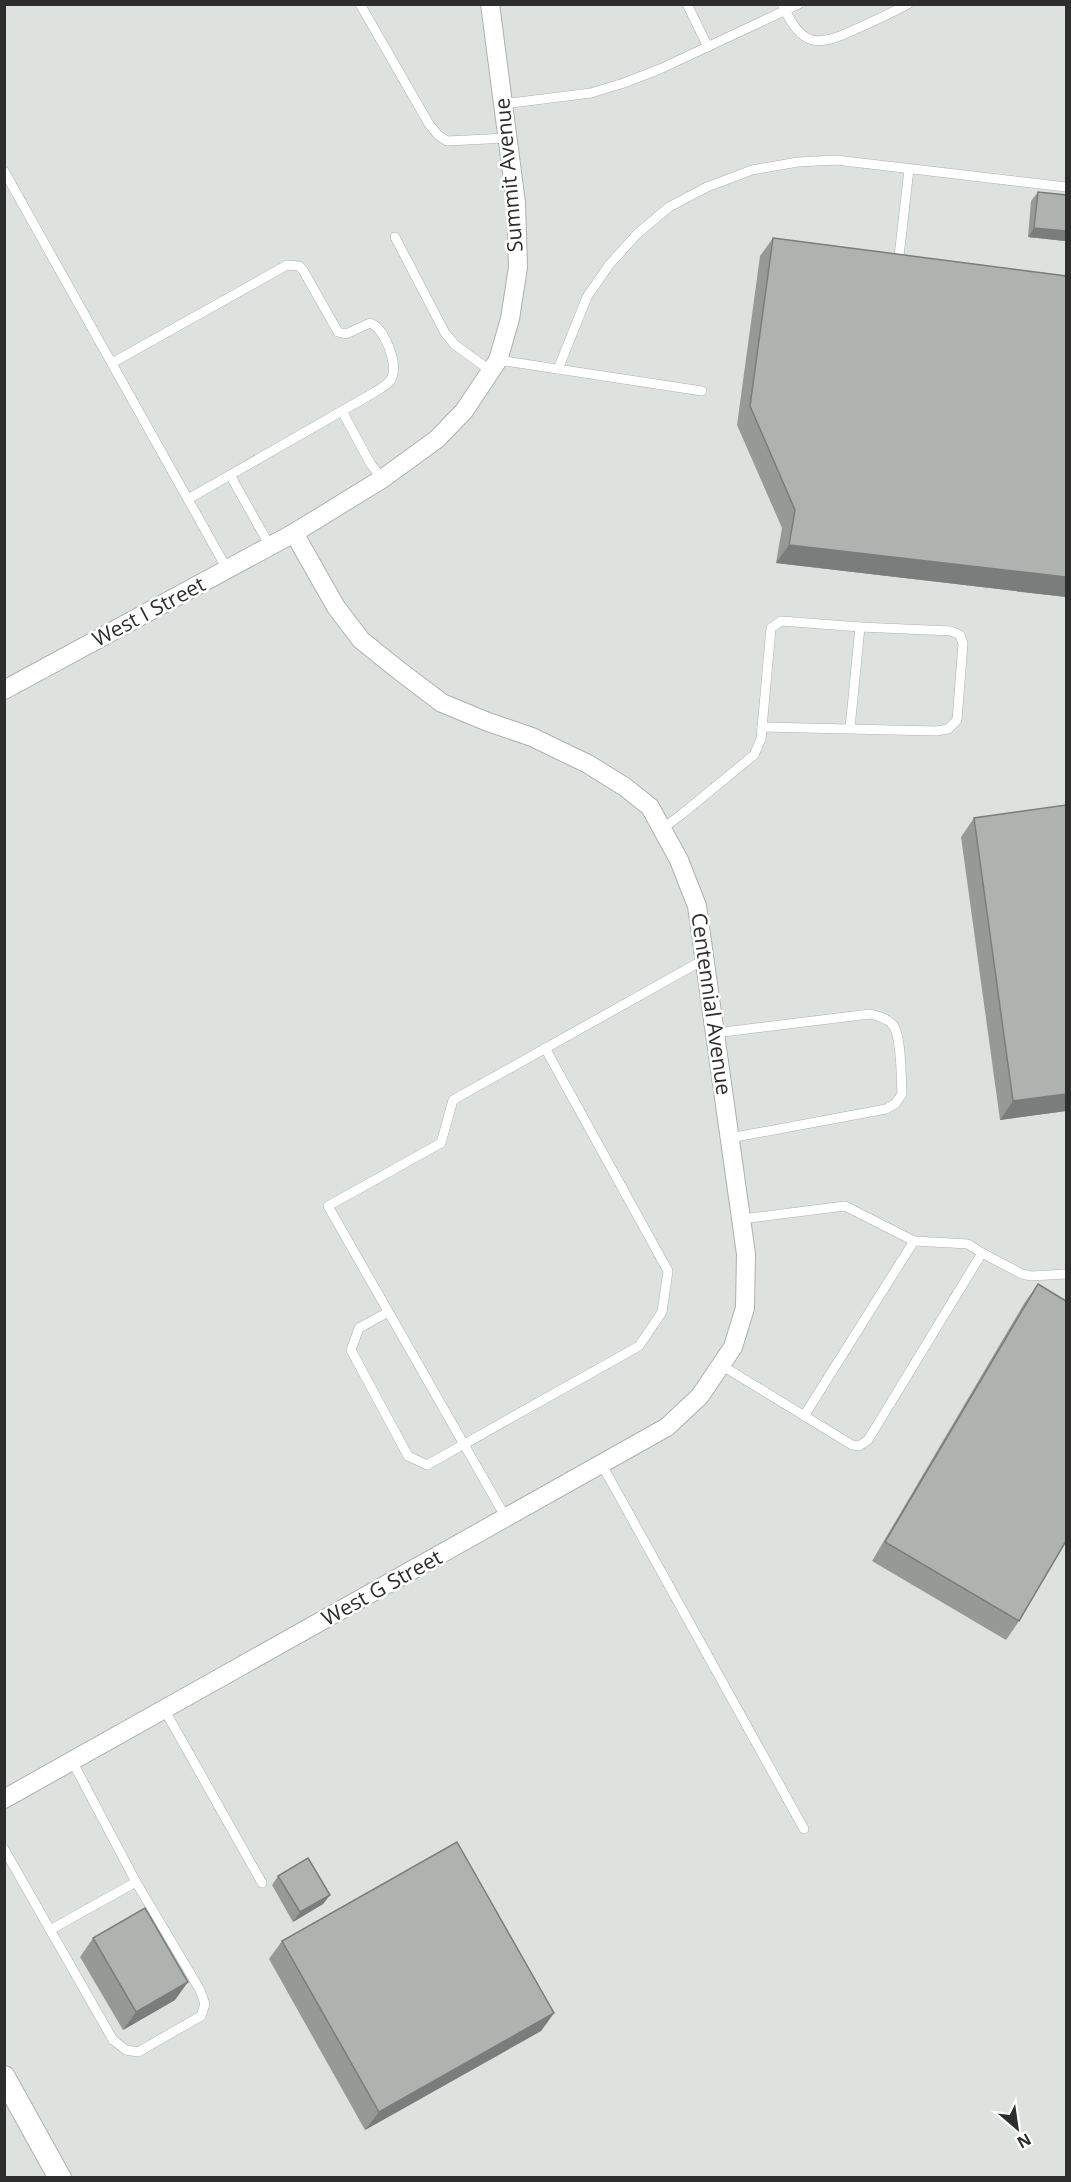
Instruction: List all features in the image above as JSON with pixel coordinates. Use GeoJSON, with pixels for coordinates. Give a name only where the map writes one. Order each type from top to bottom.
{"type":"FeatureCollection","features":[{"type":"Feature","properties":{"kind":"street","name":"Summit Avenue"},"geometry":{"type":"LineString","coordinates":[[294,533],[382,479],[437,440],[464,411],[495,365],[510,319],[518,267],[516,203],[490,4]]}},
{"type":"Feature","properties":{"kind":"street","name":"West I Street"},"geometry":{"type":"LineString","coordinates":[[4,690],[294,533]]}},
{"type":"Feature","properties":{"kind":"street","name":"Centennial Avenue"},"geometry":{"type":"LineString","coordinates":[[294,533],[336,607],[361,640],[442,703],[532,737],[588,764],[625,787],[650,807],[679,860],[698,906],[746,1254],[745,1308],[733,1347]]}},
{"type":"Feature","properties":{"kind":"street","name":"West G Street"},"geometry":{"type":"LineString","coordinates":[[4,1799],[667,1427],[700,1396],[733,1347]]}},
{"type":"Feature","properties":{"kind":"street"},"geometry":{"type":"LineString","coordinates":[[4,2077],[60,2178]]}},
{"type":"Feature","properties":{"kind":"lane"},"geometry":{"type":"LineString","coordinates":[[360,4],[429,124],[438,135],[447,141],[507,138]]}},
{"type":"Feature","properties":{"kind":"lane"},"geometry":{"type":"LineString","coordinates":[[687,4],[708,47]]}},
{"type":"Feature","properties":{"kind":"lane"},"geometry":{"type":"LineString","coordinates":[[503,104],[602,90],[651,73],[708,47],[783,8],[799,4]]}},
{"type":"Feature","properties":{"kind":"lane"},"geometry":{"type":"LineString","coordinates":[[783,8],[800,34],[810,40],[822,42],[835,39],[908,4]]}},
{"type":"Feature","properties":{"kind":"lane"},"geometry":{"type":"LineString","coordinates":[[558,369],[587,297],[609,265],[637,234],[669,207],[706,187],[752,170],[798,162],[836,160],[1066,187]]}},
{"type":"Feature","properties":{"kind":"lane"},"geometry":{"type":"LineString","coordinates":[[898,268],[909,169]]}},
{"type":"Feature","properties":{"kind":"lane"},"geometry":{"type":"LineString","coordinates":[[4,171],[227,569]]}},
{"type":"Feature","properties":{"kind":"lane"},"geometry":{"type":"LineString","coordinates":[[395,237],[445,333],[455,345],[495,365],[558,369],[702,391]]}},
{"type":"Feature","properties":{"kind":"lane"},"geometry":{"type":"LineString","coordinates":[[112,363],[287,265],[303,270],[338,332],[346,334],[365,324],[374,324],[382,336],[393,358],[394,371],[388,382],[342,411],[188,499]]}},
{"type":"Feature","properties":{"kind":"lane"},"geometry":{"type":"LineString","coordinates":[[342,411],[370,463],[382,479]]}},
{"type":"Feature","properties":{"kind":"lane"},"geometry":{"type":"LineString","coordinates":[[230,475],[270,546]]}},
{"type":"Feature","properties":{"kind":"lane"},"geometry":{"type":"LineString","coordinates":[[662,829],[754,755],[761,739],[762,727],[771,628],[781,621],[951,631],[960,635],[963,644],[957,720],[948,729],[936,731],[762,727]]}},
{"type":"Feature","properties":{"kind":"lane"},"geometry":{"type":"LineString","coordinates":[[850,728],[860,627]]}},
{"type":"Feature","properties":{"kind":"lane"},"geometry":{"type":"LineString","coordinates":[[506,1518],[328,1206],[441,1143],[453,1100],[705,959]]}},
{"type":"Feature","properties":{"kind":"lane"},"geometry":{"type":"LineString","coordinates":[[716,1033],[870,1014],[882,1017],[893,1025],[897,1036],[903,1094],[886,1110],[730,1138]]}},
{"type":"Feature","properties":{"kind":"lane"},"geometry":{"type":"LineString","coordinates":[[388,1312],[359,1328],[351,1350],[408,1456],[427,1465],[639,1346],[662,1312],[668,1271],[544,1048]]}},
{"type":"Feature","properties":{"kind":"lane"},"geometry":{"type":"LineString","coordinates":[[742,1219],[845,1206],[914,1241],[968,1244],[1022,1274],[1031,1276],[1066,1274]]}},
{"type":"Feature","properties":{"kind":"lane"},"geometry":{"type":"LineString","coordinates":[[804,1416],[914,1241]]}},
{"type":"Feature","properties":{"kind":"lane"},"geometry":{"type":"LineString","coordinates":[[721,1365],[852,1445],[859,1446],[868,1440],[982,1252]]}},
{"type":"Feature","properties":{"kind":"lane"},"geometry":{"type":"LineString","coordinates":[[602,1465],[804,1828]]}},
{"type":"Feature","properties":{"kind":"lane"},"geometry":{"type":"LineString","coordinates":[[164,1710],[262,1883]]}},
{"type":"Feature","properties":{"kind":"lane"},"geometry":{"type":"LineString","coordinates":[[4,1850],[113,2040],[126,2050],[138,2052],[201,2016],[205,2004],[200,1990],[136,1882],[72,1761]]}},
{"type":"Feature","properties":{"kind":"lane"},"geometry":{"type":"LineString","coordinates":[[50,1930],[136,1882]]}},
{"type":"Feature","properties":{"kind":"building"},"geometry":{"type":"Polygon","coordinates":[[[1038,192],[1066,195],[1066,231],[1034,228],[1038,192]]]}},
{"type":"Feature","properties":{"kind":"building"},"geometry":{"type":"Polygon","coordinates":[[[773,238],[1066,276],[1066,577],[789,545],[795,510],[750,406],[773,238]]]}},
{"type":"Feature","properties":{"kind":"building"},"geometry":{"type":"Polygon","coordinates":[[[1066,805],[1066,1094],[1013,1101],[974,818],[1066,805]]]}},
{"type":"Feature","properties":{"kind":"building"},"geometry":{"type":"Polygon","coordinates":[[[1038,1284],[1066,1301],[1066,1541],[1019,1621],[885,1542],[1038,1284]]]}},
{"type":"Feature","properties":{"kind":"building"},"geometry":{"type":"Polygon","coordinates":[[[457,1842],[554,2013],[379,2112],[282,1941],[457,1842]]]}},
{"type":"Feature","properties":{"kind":"building"},"geometry":{"type":"Polygon","coordinates":[[[308,1858],[330,1895],[300,1912],[278,1876],[308,1858]]]}},
{"type":"Feature","properties":{"kind":"building"},"geometry":{"type":"Polygon","coordinates":[[[145,1908],[188,1982],[136,2012],[93,1938],[145,1908]]]}}]}
